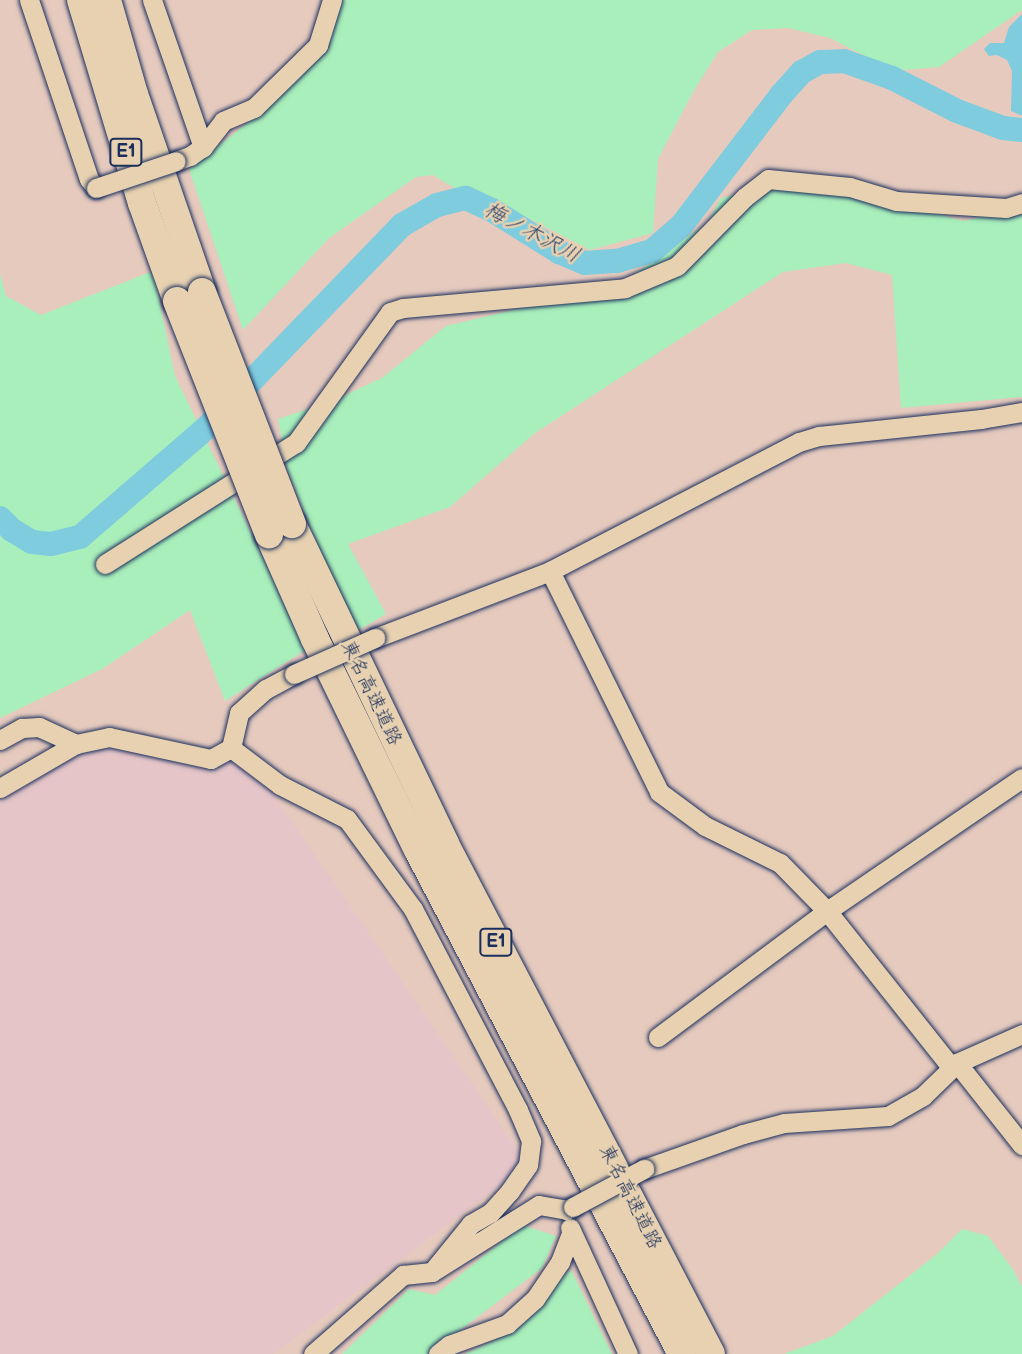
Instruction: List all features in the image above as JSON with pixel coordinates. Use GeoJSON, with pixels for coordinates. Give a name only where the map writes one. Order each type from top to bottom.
{"type":"FeatureCollection","features":[{"type":"Feature","properties":{"kind":"highway","name":"東名高速道路"},"geometry":{"type":"LineString","coordinates":[[81,0],[142,203],[189,297],[280,530],[315,639],[417,848],[682,1354]]}},
{"type":"Feature","properties":{"kind":"highway","name":"東名高速道路"},"geometry":{"type":"LineString","coordinates":[[107,0],[189,297]]}},
{"type":"Feature","properties":{"kind":"highway","name":"東名高速道路"},"geometry":{"type":"LineString","coordinates":[[280,530],[710,1354]]}},
{"type":"Feature","properties":{"kind":"street"},"geometry":{"type":"LineString","coordinates":[[29,0],[89,179],[96,188],[190,156],[203,147],[223,121],[254,108],[318,45],[332,0]]}},
{"type":"Feature","properties":{"kind":"street"},"geometry":{"type":"LineString","coordinates":[[152,0],[203,147]]}},
{"type":"Feature","properties":{"kind":"street"},"geometry":{"type":"LineString","coordinates":[[106,564],[296,443],[390,312],[403,308],[625,288],[677,266],[768,178],[850,187],[895,201],[1006,208],[1022,204]]}},
{"type":"Feature","properties":{"kind":"street"},"geometry":{"type":"LineString","coordinates":[[0,788],[76,744],[109,737],[211,759],[231,748],[239,713],[266,689],[375,638],[550,571],[799,442],[819,436],[981,419],[1022,412]]}},
{"type":"Feature","properties":{"kind":"street"},"geometry":{"type":"LineString","coordinates":[[550,571],[659,792],[705,826],[780,863],[827,911],[1022,1145]]}},
{"type":"Feature","properties":{"kind":"street"},"geometry":{"type":"LineString","coordinates":[[0,740],[22,728],[40,727],[76,744]]}},
{"type":"Feature","properties":{"kind":"street"},"geometry":{"type":"LineString","coordinates":[[231,748],[279,785],[347,819],[413,909],[518,1110],[531,1141],[528,1165],[510,1191],[490,1213],[471,1224],[432,1272]]}},
{"type":"Feature","properties":{"kind":"street"},"geometry":{"type":"LineString","coordinates":[[658,1037],[827,911],[1022,778]]}},
{"type":"Feature","properties":{"kind":"street"},"geometry":{"type":"LineString","coordinates":[[313,1354],[403,1276],[432,1272],[539,1205],[569,1209],[645,1170],[730,1138],[784,1123],[888,1116],[923,1096],[954,1065],[1021,1032]]}},
{"type":"Feature","properties":{"kind":"street"},"geometry":{"type":"LineString","coordinates":[[569,1209],[571,1233],[628,1354]]}},
{"type":"Feature","properties":{"kind":"street"},"geometry":{"type":"LineString","coordinates":[[438,1354],[449,1345],[507,1324],[535,1299],[560,1262],[571,1233]]}},
{"type":"Feature","properties":{"kind":"shaded area"},"geometry":{"type":"Polygon","coordinates":[[[76,744],[252,763],[528,1165],[273,1354],[0,1354],[0,781],[76,744]]]}},
{"type":"Feature","properties":{"kind":"green space"},"geometry":{"type":"Polygon","coordinates":[[[341,0],[1022,0],[1022,10],[939,67],[904,70],[871,59],[830,38],[788,28],[752,30],[718,52],[693,92],[658,159],[653,233],[590,250],[502,205],[463,193],[433,175],[416,177],[329,238],[243,330],[189,169],[278,99],[341,0]]]}},
{"type":"Feature","properties":{"kind":"green space"},"geometry":{"type":"Polygon","coordinates":[[[833,186],[964,221],[1022,207],[1022,397],[901,408],[892,275],[846,263],[783,272],[535,433],[450,507],[348,544],[386,614],[352,634],[287,469],[278,419],[332,401],[382,378],[446,326],[619,285],[707,223],[721,198],[759,189],[833,186]]]}},
{"type":"Feature","properties":{"kind":"green space"},"geometry":{"type":"Polygon","coordinates":[[[153,271],[175,376],[307,649],[225,701],[190,610],[102,669],[0,718],[0,274],[6,296],[41,315],[153,271]]]}},
{"type":"Feature","properties":{"kind":"green space"},"geometry":{"type":"Polygon","coordinates":[[[522,1225],[556,1236],[542,1268],[429,1354],[342,1354],[409,1289],[435,1295],[522,1225]]]}},
{"type":"Feature","properties":{"kind":"green space"},"geometry":{"type":"Polygon","coordinates":[[[962,1229],[988,1236],[1014,1271],[1022,1287],[1022,1354],[784,1354],[833,1336],[937,1254],[962,1229]]]}},
{"type":"Feature","properties":{"kind":"green space"},"geometry":{"type":"Polygon","coordinates":[[[571,1270],[612,1354],[465,1354],[517,1330],[561,1276],[571,1270]]]}},
{"type":"Feature","properties":{"kind":"water"},"geometry":{"type":"Polygon","coordinates":[[[1022,14],[1020,115],[1011,111],[1012,71],[1007,60],[997,55],[989,56],[984,49],[990,43],[1004,43],[1009,27],[1022,14]]]}},
{"type":"Feature","properties":{"kind":"waterway","name":"梅ノ木沢川"},"geometry":{"type":"LineString","coordinates":[[0,518],[12,530],[32,542],[51,544],[80,537],[205,429],[402,225],[437,205],[466,198],[492,210],[559,252],[585,263],[617,261],[652,251],[681,226],[781,95],[802,72],[820,62],[844,61],[892,78],[957,111],[1003,128],[1022,130]]}}]}
